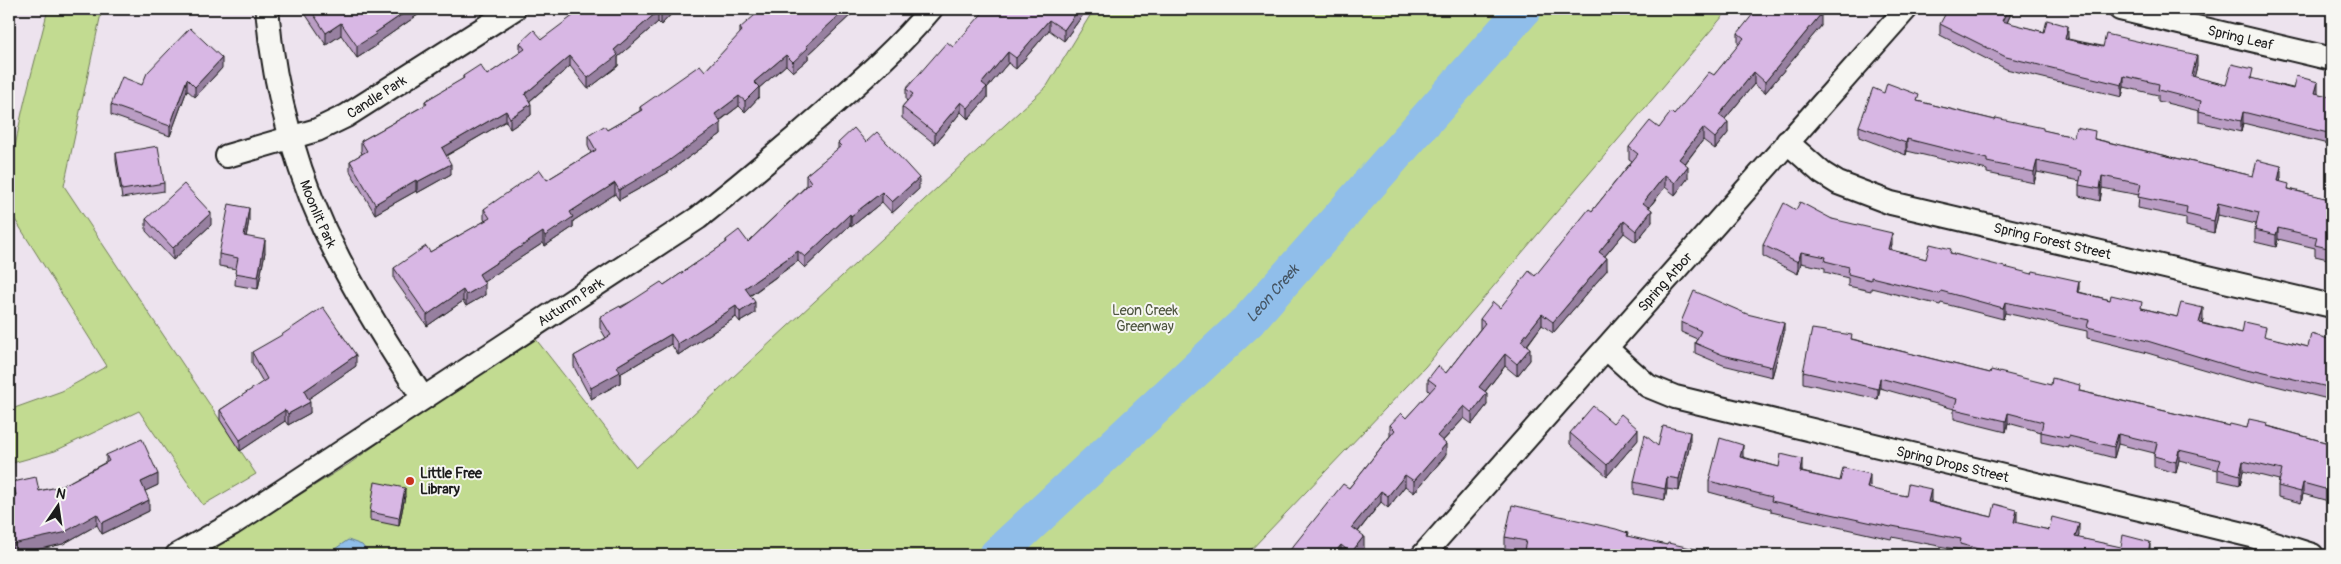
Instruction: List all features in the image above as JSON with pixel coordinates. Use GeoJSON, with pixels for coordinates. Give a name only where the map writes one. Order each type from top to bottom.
{"type":"FeatureCollection","features":[{"type":"Feature","properties":{"kind":"street","name":"Moonlit Park"},"geometry":{"type":"LineString","coordinates":[[267,9],[284,112],[307,186],[338,258],[376,326],[423,398]]}},
{"type":"Feature","properties":{"kind":"street","name":"Candle Park"},"geometry":{"type":"LineString","coordinates":[[227,156],[292,138],[346,116],[514,9]]}},
{"type":"Feature","properties":{"kind":"street","name":"Autumn Park"},"geometry":{"type":"LineString","coordinates":[[177,555],[232,524],[698,218],[751,176],[869,73],[915,28],[931,9]]}},
{"type":"Feature","properties":{"kind":"street","name":"Spring Arbor"},"geometry":{"type":"LineString","coordinates":[[1425,555],[1906,9]]}},
{"type":"Feature","properties":{"kind":"street","name":"Spring Leaf"},"geometry":{"type":"LineString","coordinates":[[2120,9],[2332,59]]}},
{"type":"Feature","properties":{"kind":"street","name":"Spring Forest Street"},"geometry":{"type":"LineString","coordinates":[[1787,142],[1838,183],[1891,203],[2332,306]]}},
{"type":"Feature","properties":{"kind":"street","name":"Spring Drops Street"},"geometry":{"type":"LineString","coordinates":[[1607,349],[1648,386],[1675,397],[2252,536],[2312,555]]}},
{"type":"Feature","properties":{"kind":"green space"},"geometry":{"type":"Polygon","coordinates":[[[48,9],[102,9],[64,186],[256,474],[203,505],[139,411],[55,451],[9,464],[9,410],[62,391],[107,366],[9,210],[10,185],[17,134],[48,9]]]}},
{"type":"Feature","properties":{"kind":"green space","name":"Leon Creek Greenway"},"geometry":{"type":"Polygon","coordinates":[[[1094,9],[1729,9],[1425,367],[1246,555],[203,555],[349,464],[531,333],[636,467],[1047,86],[1094,9]]]}},
{"type":"Feature","properties":{"kind":"water"},"geometry":{"type":"Polygon","coordinates":[[[348,540],[362,545],[370,555],[335,555],[332,551],[348,540]]]}},
{"type":"Feature","properties":{"kind":"building"},"geometry":{"type":"Polygon","coordinates":[[[310,9],[410,9],[357,46],[341,23],[326,33],[310,9]]]}},
{"type":"Feature","properties":{"kind":"building"},"geometry":{"type":"Polygon","coordinates":[[[582,9],[587,15],[594,9],[666,9],[661,14],[658,11],[614,50],[618,55],[588,78],[570,56],[525,94],[531,104],[510,118],[506,111],[442,148],[451,164],[417,182],[416,180],[375,204],[350,161],[367,151],[361,141],[427,104],[425,101],[464,78],[463,76],[480,65],[487,75],[525,49],[520,43],[534,30],[542,39],[582,9]]]}},
{"type":"Feature","properties":{"kind":"building"},"geometry":{"type":"Polygon","coordinates":[[[762,9],[773,9],[776,13],[781,9],[846,9],[806,46],[808,48],[793,62],[786,55],[754,82],[759,87],[745,101],[739,96],[715,114],[721,123],[667,162],[619,190],[615,183],[570,212],[573,217],[545,236],[543,232],[479,274],[485,284],[466,295],[463,290],[427,315],[394,268],[426,246],[430,252],[490,218],[484,209],[540,170],[547,180],[596,150],[588,136],[604,126],[607,130],[642,110],[640,107],[700,65],[705,71],[742,31],[740,28],[762,9]]]}},
{"type":"Feature","properties":{"kind":"building"},"geometry":{"type":"Polygon","coordinates":[[[986,9],[1079,9],[1064,30],[1049,20],[1016,58],[1008,52],[982,83],[987,87],[968,108],[961,102],[935,133],[902,107],[913,94],[906,89],[947,42],[953,47],[986,9]]]}},
{"type":"Feature","properties":{"kind":"building"},"geometry":{"type":"Polygon","coordinates":[[[1757,9],[1815,9],[1821,14],[1765,82],[1754,72],[1719,115],[1728,122],[1715,138],[1703,128],[1679,159],[1688,166],[1675,183],[1665,175],[1643,203],[1652,210],[1636,231],[1624,221],[1599,252],[1607,258],[1553,322],[1542,314],[1521,341],[1530,348],[1517,364],[1505,354],[1479,387],[1487,393],[1472,413],[1464,406],[1437,436],[1446,444],[1414,481],[1405,475],[1388,496],[1381,491],[1352,527],[1364,536],[1351,553],[1341,545],[1333,555],[1286,555],[1343,484],[1349,488],[1395,430],[1390,425],[1401,413],[1406,418],[1436,385],[1428,379],[1438,366],[1446,373],[1485,323],[1480,319],[1493,302],[1500,308],[1529,271],[1535,276],[1589,209],[1592,211],[1638,154],[1629,147],[1650,121],[1659,128],[1671,112],[1674,115],[1709,72],[1714,75],[1744,38],[1738,33],[1757,9]]]}},
{"type":"Feature","properties":{"kind":"building"},"geometry":{"type":"Polygon","coordinates":[[[1948,9],[2008,9],[2002,21],[2044,32],[2047,20],[2068,26],[2065,39],[2103,47],[2106,34],[2197,55],[2192,76],[2226,85],[2232,64],[2253,69],[2251,78],[2293,89],[2296,76],[2318,82],[2315,93],[2332,97],[2332,134],[2243,112],[2241,121],[2199,111],[2201,101],[2158,90],[2159,84],[2124,76],[2122,85],[2006,57],[1940,24],[1948,9]]]}},
{"type":"Feature","properties":{"kind":"building"},"geometry":{"type":"Polygon","coordinates":[[[190,28],[222,58],[195,87],[187,79],[170,126],[111,105],[122,77],[142,85],[147,73],[190,28]]]}},
{"type":"Feature","properties":{"kind":"building"},"geometry":{"type":"Polygon","coordinates":[[[1887,83],[1919,95],[1917,101],[1995,120],[1996,118],[2043,128],[2043,130],[2074,137],[2076,127],[2095,131],[2094,139],[2253,176],[2257,160],[2281,166],[2278,181],[2289,184],[2288,189],[2329,199],[2332,189],[2332,249],[2315,245],[2317,237],[2278,228],[2276,235],[2255,230],[2259,213],[2218,203],[2214,221],[2186,214],[2187,207],[2138,197],[2141,184],[2102,176],[2100,189],[2079,185],[2082,171],[2037,161],[2034,172],[1987,162],[1987,159],[1907,139],[1906,143],[1859,126],[1873,88],[1884,93],[1887,83]]]}},
{"type":"Feature","properties":{"kind":"building"},"geometry":{"type":"Polygon","coordinates":[[[854,128],[866,142],[877,132],[919,178],[892,202],[882,192],[851,216],[850,214],[805,257],[798,251],[745,288],[755,302],[740,312],[736,306],[678,344],[671,334],[617,366],[620,372],[591,388],[574,356],[611,335],[600,317],[620,306],[621,308],[661,282],[664,285],[727,242],[726,240],[739,230],[748,242],[811,182],[806,175],[841,146],[838,143],[854,128]]]}},
{"type":"Feature","properties":{"kind":"building"},"geometry":{"type":"Polygon","coordinates":[[[158,146],[164,183],[122,190],[116,153],[158,146]]]}},
{"type":"Feature","properties":{"kind":"building"},"geometry":{"type":"Polygon","coordinates":[[[184,184],[211,213],[173,248],[146,219],[184,184]]]}},
{"type":"Feature","properties":{"kind":"building"},"geometry":{"type":"Polygon","coordinates":[[[1800,202],[1832,219],[1892,233],[1888,249],[1926,259],[1930,244],[1951,249],[1950,253],[2032,274],[2033,271],[2079,281],[2077,292],[2110,300],[2111,295],[2142,302],[2141,308],[2177,317],[2181,303],[2203,308],[2199,323],[2242,333],[2244,322],[2266,327],[2264,336],[2308,347],[2311,334],[2332,340],[2330,352],[2332,352],[2332,388],[2256,370],[2255,372],[2233,367],[2144,340],[2087,327],[2089,320],[2005,302],[2003,308],[1941,291],[1940,294],[1871,277],[1871,280],[1848,274],[1849,267],[1825,261],[1826,257],[1801,252],[1798,262],[1763,245],[1784,203],[1796,210],[1800,202]]]}},
{"type":"Feature","properties":{"kind":"building"},"geometry":{"type":"Polygon","coordinates":[[[229,204],[249,208],[244,236],[265,240],[258,277],[235,273],[238,258],[219,254],[229,204]]]}},
{"type":"Feature","properties":{"kind":"building"},"geometry":{"type":"Polygon","coordinates":[[[1694,291],[1747,314],[1784,323],[1772,367],[1723,355],[1695,343],[1701,331],[1681,322],[1694,291]]]}},
{"type":"Feature","properties":{"kind":"building"},"geometry":{"type":"Polygon","coordinates":[[[323,307],[356,355],[304,391],[310,402],[288,414],[285,410],[240,440],[220,410],[267,379],[252,352],[323,307]]]}},
{"type":"Feature","properties":{"kind":"building"},"geometry":{"type":"Polygon","coordinates":[[[1812,329],[1852,335],[1851,339],[1990,373],[1991,370],[2051,385],[2052,378],[2080,385],[2079,391],[2229,426],[2230,424],[2247,428],[2249,419],[2268,423],[2267,426],[2332,444],[2332,491],[2303,483],[2301,492],[2278,486],[2282,470],[2243,461],[2240,475],[2218,469],[2221,460],[2179,450],[2176,462],[2154,456],[2157,443],[2118,434],[2114,447],[2069,436],[2069,438],[2041,432],[2043,422],[2008,413],[2006,421],[1954,409],[1957,399],[1880,378],[1878,389],[1803,372],[1812,329]]]}},
{"type":"Feature","properties":{"kind":"building"},"geometry":{"type":"Polygon","coordinates":[[[1593,406],[1613,423],[1621,414],[1638,429],[1607,465],[1570,433],[1593,406]]]}},
{"type":"Feature","properties":{"kind":"building"},"geometry":{"type":"Polygon","coordinates":[[[1663,426],[1690,432],[1679,479],[1667,477],[1665,489],[1634,482],[1645,435],[1658,446],[1663,426]]]}},
{"type":"Feature","properties":{"kind":"building"},"geometry":{"type":"Polygon","coordinates":[[[1720,438],[1743,445],[1740,457],[1779,467],[1781,454],[1802,459],[1800,472],[1840,481],[1843,468],[1870,474],[1867,488],[1906,496],[1908,484],[1931,489],[1928,502],[1992,517],[1995,504],[2017,510],[2014,522],[2049,530],[2052,517],[2079,524],[2075,537],[2121,547],[2123,535],[2150,542],[2148,554],[2155,555],[2001,555],[1960,544],[1961,539],[1891,527],[1771,501],[1772,497],[1709,481],[1720,438]]]}},
{"type":"Feature","properties":{"kind":"building"},"geometry":{"type":"Polygon","coordinates":[[[142,439],[158,474],[141,482],[149,500],[102,523],[97,514],[63,533],[12,544],[13,546],[9,547],[9,496],[16,495],[13,482],[36,477],[39,491],[62,486],[109,461],[106,455],[142,439]]]}},
{"type":"Feature","properties":{"kind":"building"},"geometry":{"type":"Polygon","coordinates":[[[375,482],[405,488],[399,518],[370,512],[375,482]]]}},
{"type":"Feature","properties":{"kind":"building"},"geometry":{"type":"Polygon","coordinates":[[[1512,505],[1616,529],[1628,533],[1627,536],[1723,555],[1568,555],[1552,552],[1552,555],[1523,555],[1526,541],[1505,537],[1512,505]]]}},
{"type":"Feature","properties":{"kind":"building"},"geometry":{"type":"Polygon","coordinates":[[[2189,550],[2212,554],[2188,555],[2189,550]]]}},
{"type":"Feature","properties":{"kind":"waterway","name":"Leon Creek"},"geometry":{"type":"LineString","coordinates":[[997,555],[1248,321],[1524,9]]}},
{"type":"Feature","properties":{"kind":"place","name":"Little Free Library"},"geometry":{"type":"Point","coordinates":[410,481]}}]}
